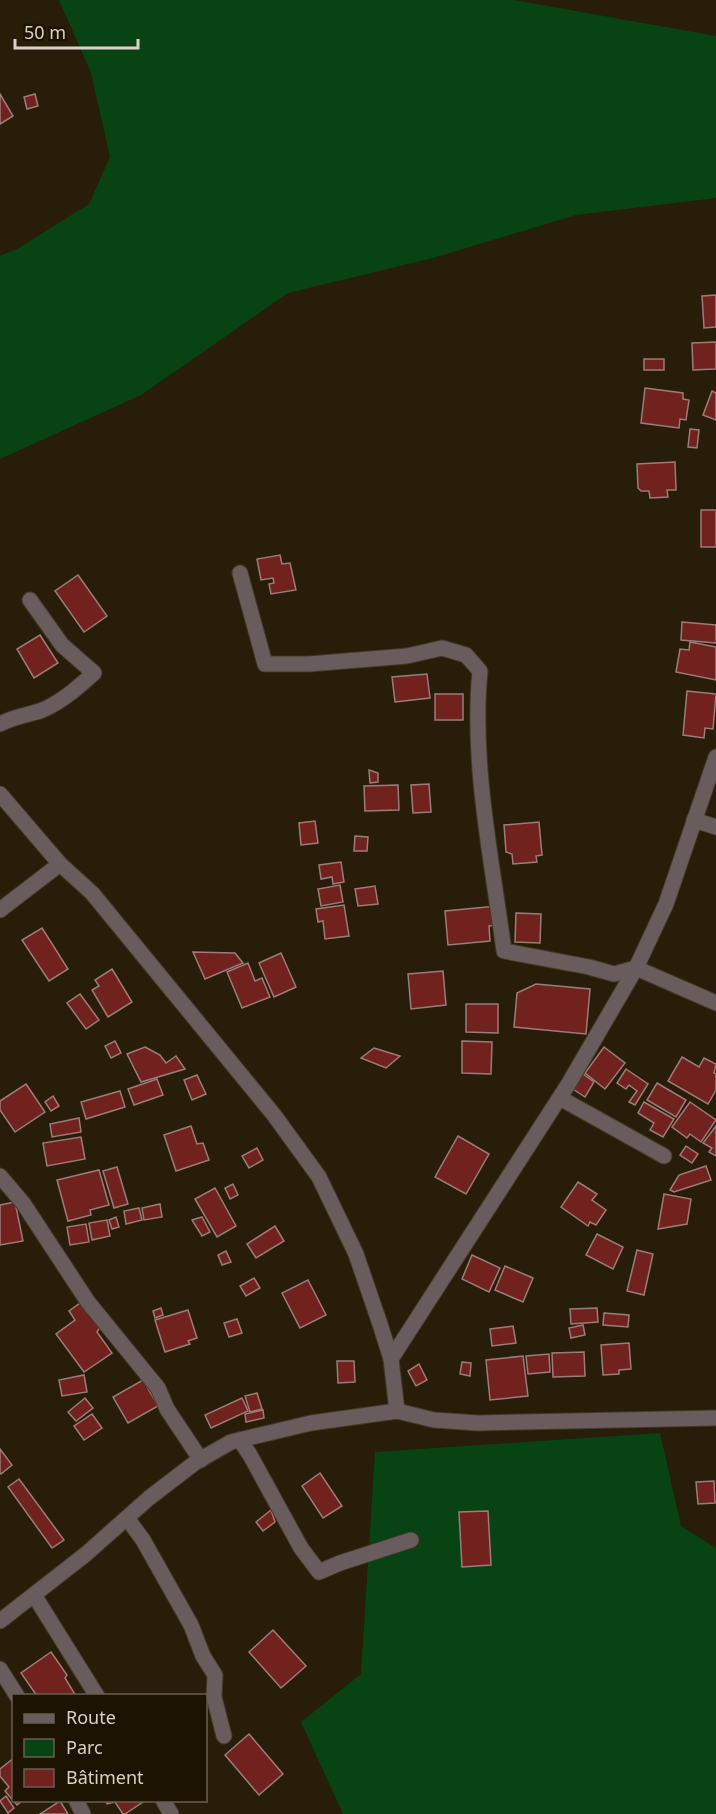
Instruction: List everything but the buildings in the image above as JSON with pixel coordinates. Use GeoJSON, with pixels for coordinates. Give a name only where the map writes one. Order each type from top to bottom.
{"type":"FeatureCollection","features":[{"type":"Feature","properties":{"kind":"street"},"geometry":{"type":"LineString","coordinates":[[240,573],[265,664],[331,663],[407,656],[442,648],[466,655],[480,671],[477,735],[504,951],[614,974],[636,968],[716,1003]]}},
{"type":"Feature","properties":{"kind":"street"},"geometry":{"type":"LineString","coordinates":[[0,724],[10,718],[42,710],[72,694],[94,673],[62,645],[30,600]]}},
{"type":"Feature","properties":{"kind":"street"},"geometry":{"type":"LineString","coordinates":[[391,1359],[560,1098],[636,968],[666,903],[716,757]]}},
{"type":"Feature","properties":{"kind":"street"},"geometry":{"type":"LineString","coordinates":[[0,794],[60,864],[92,893],[274,1115],[319,1177],[356,1254],[391,1359],[397,1411]]}},
{"type":"Feature","properties":{"kind":"street"},"geometry":{"type":"LineString","coordinates":[[694,820],[716,827]]}},
{"type":"Feature","properties":{"kind":"street"},"geometry":{"type":"LineString","coordinates":[[0,910],[60,864]]}},
{"type":"Feature","properties":{"kind":"street"},"geometry":{"type":"LineString","coordinates":[[560,1098],[664,1156]]}},
{"type":"Feature","properties":{"kind":"street"},"geometry":{"type":"LineString","coordinates":[[0,1176],[23,1203],[88,1302],[158,1388],[167,1409],[201,1460]]}},
{"type":"Feature","properties":{"kind":"street"},"geometry":{"type":"LineString","coordinates":[[0,1621],[86,1554],[149,1498],[201,1460],[231,1442],[311,1423],[397,1411],[434,1420],[478,1423],[716,1418]]}},
{"type":"Feature","properties":{"kind":"street"},"geometry":{"type":"LineString","coordinates":[[240,1440],[302,1548],[319,1572],[411,1540]]}},
{"type":"Feature","properties":{"kind":"street"},"geometry":{"type":"LineString","coordinates":[[127,1518],[143,1540],[191,1625],[203,1656],[215,1675],[214,1697],[224,1736]]}},
{"type":"Feature","properties":{"kind":"street"},"geometry":{"type":"LineString","coordinates":[[34,1595],[96,1694]]}},
{"type":"Feature","properties":{"kind":"street"},"geometry":{"type":"LineString","coordinates":[[0,1670],[16,1694]]}},
{"type":"Feature","properties":{"kind":"green space"},"geometry":{"type":"Polygon","coordinates":[[[59,0],[514,0],[716,36],[716,198],[576,215],[433,258],[288,293],[141,395],[0,459],[0,256],[19,248],[89,204],[110,157],[91,73],[59,0]]]}},
{"type":"Feature","properties":{"kind":"green space"},"geometry":{"type":"Polygon","coordinates":[[[660,1433],[681,1526],[716,1548],[716,1814],[343,1814],[301,1722],[361,1674],[375,1452],[660,1433]]]}}]}
